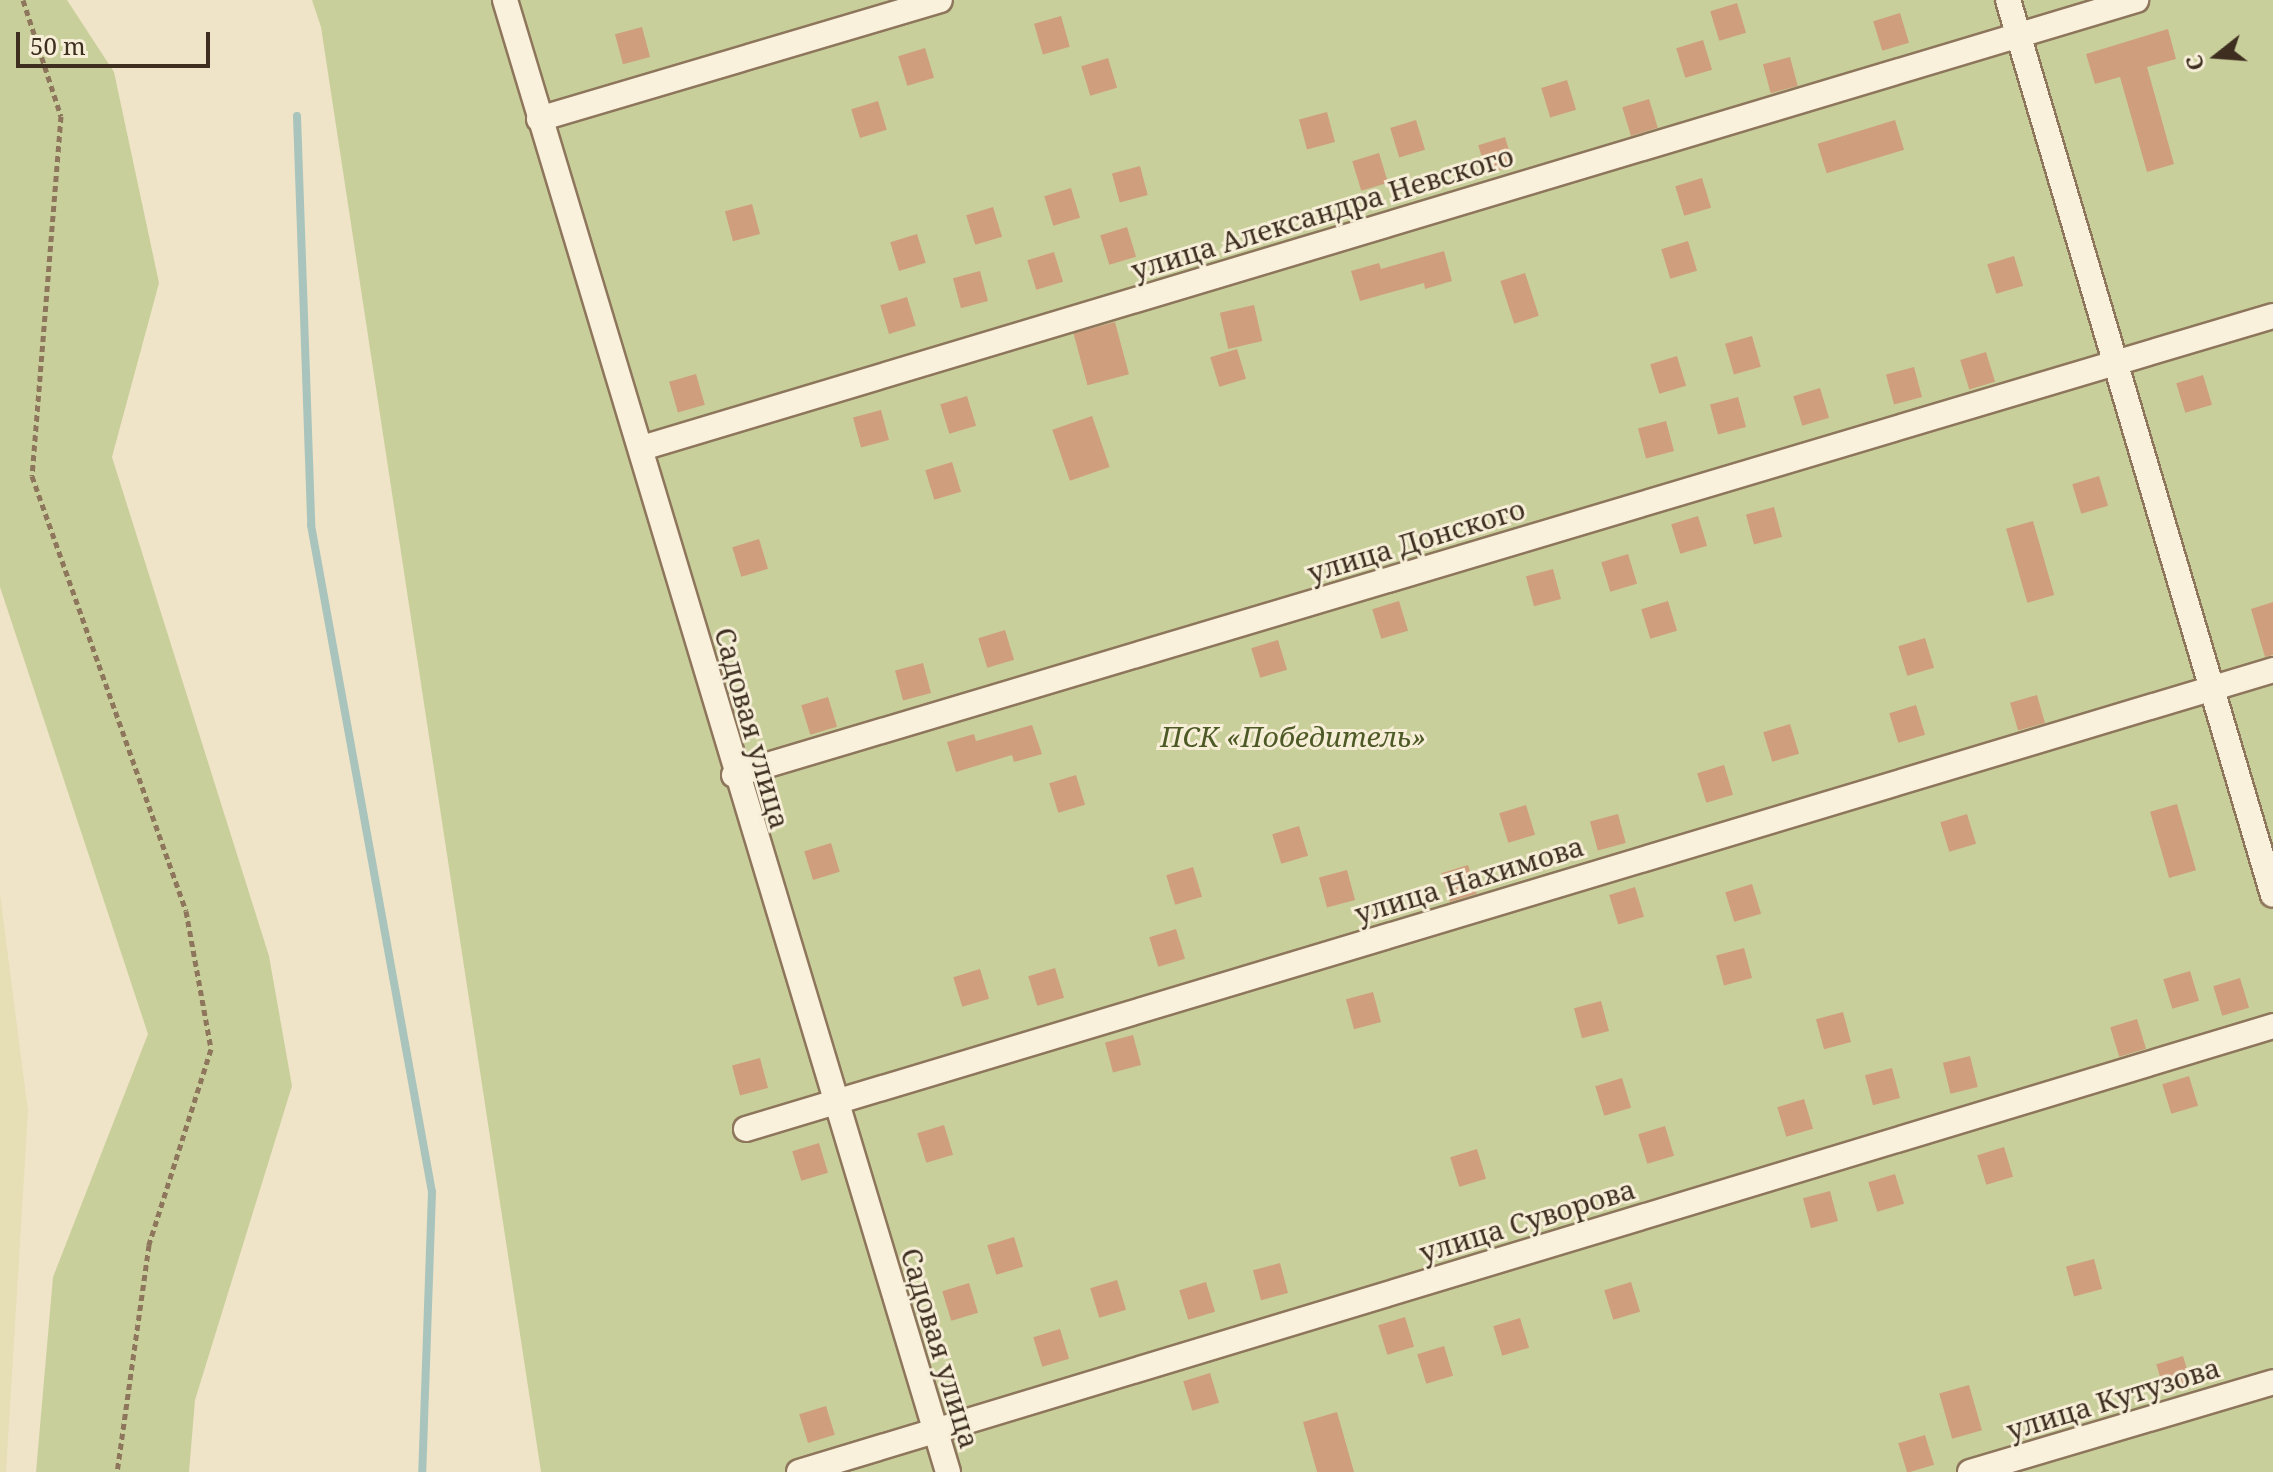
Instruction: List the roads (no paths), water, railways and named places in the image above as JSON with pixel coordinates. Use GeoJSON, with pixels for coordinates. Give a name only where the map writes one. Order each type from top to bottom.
{"type":"FeatureCollection","features":[{"type":"Feature","properties":{"kind":"street","name":"Садовая улица"},"geometry":{"type":"LineString","coordinates":[[505,0],[642,448],[734,775],[948,1472]]}},
{"type":"Feature","properties":{"kind":"street"},"geometry":{"type":"LineString","coordinates":[[539,119],[940,0]]}},
{"type":"Feature","properties":{"kind":"street"},"geometry":{"type":"LineString","coordinates":[[2008,0],[2273,895]]}},
{"type":"Feature","properties":{"kind":"street","name":"улица Александра Невского"},"geometry":{"type":"LineString","coordinates":[[642,448],[2136,0]]}},
{"type":"Feature","properties":{"kind":"street","name":"улица Донского"},"geometry":{"type":"LineString","coordinates":[[734,775],[2273,316]]}},
{"type":"Feature","properties":{"kind":"street","name":"улица Нахимова"},"geometry":{"type":"LineString","coordinates":[[746,1129],[2273,670]]}},
{"type":"Feature","properties":{"kind":"street","name":"улица Суворова"},"geometry":{"type":"LineString","coordinates":[[799,1472],[2273,1026]]}},
{"type":"Feature","properties":{"kind":"street","name":"улица Кутузова"},"geometry":{"type":"LineString","coordinates":[[1970,1472],[2273,1382]]}},
{"type":"Feature","properties":{"kind":"waterway"},"geometry":{"type":"LineString","coordinates":[[297,116],[311,525],[432,1192],[422,1472]]}},
{"type":"Feature","properties":{"kind":"park label","name":"ПСК «Победитель»"},"geometry":{"type":"Point","coordinates":[1293,736]}}]}
